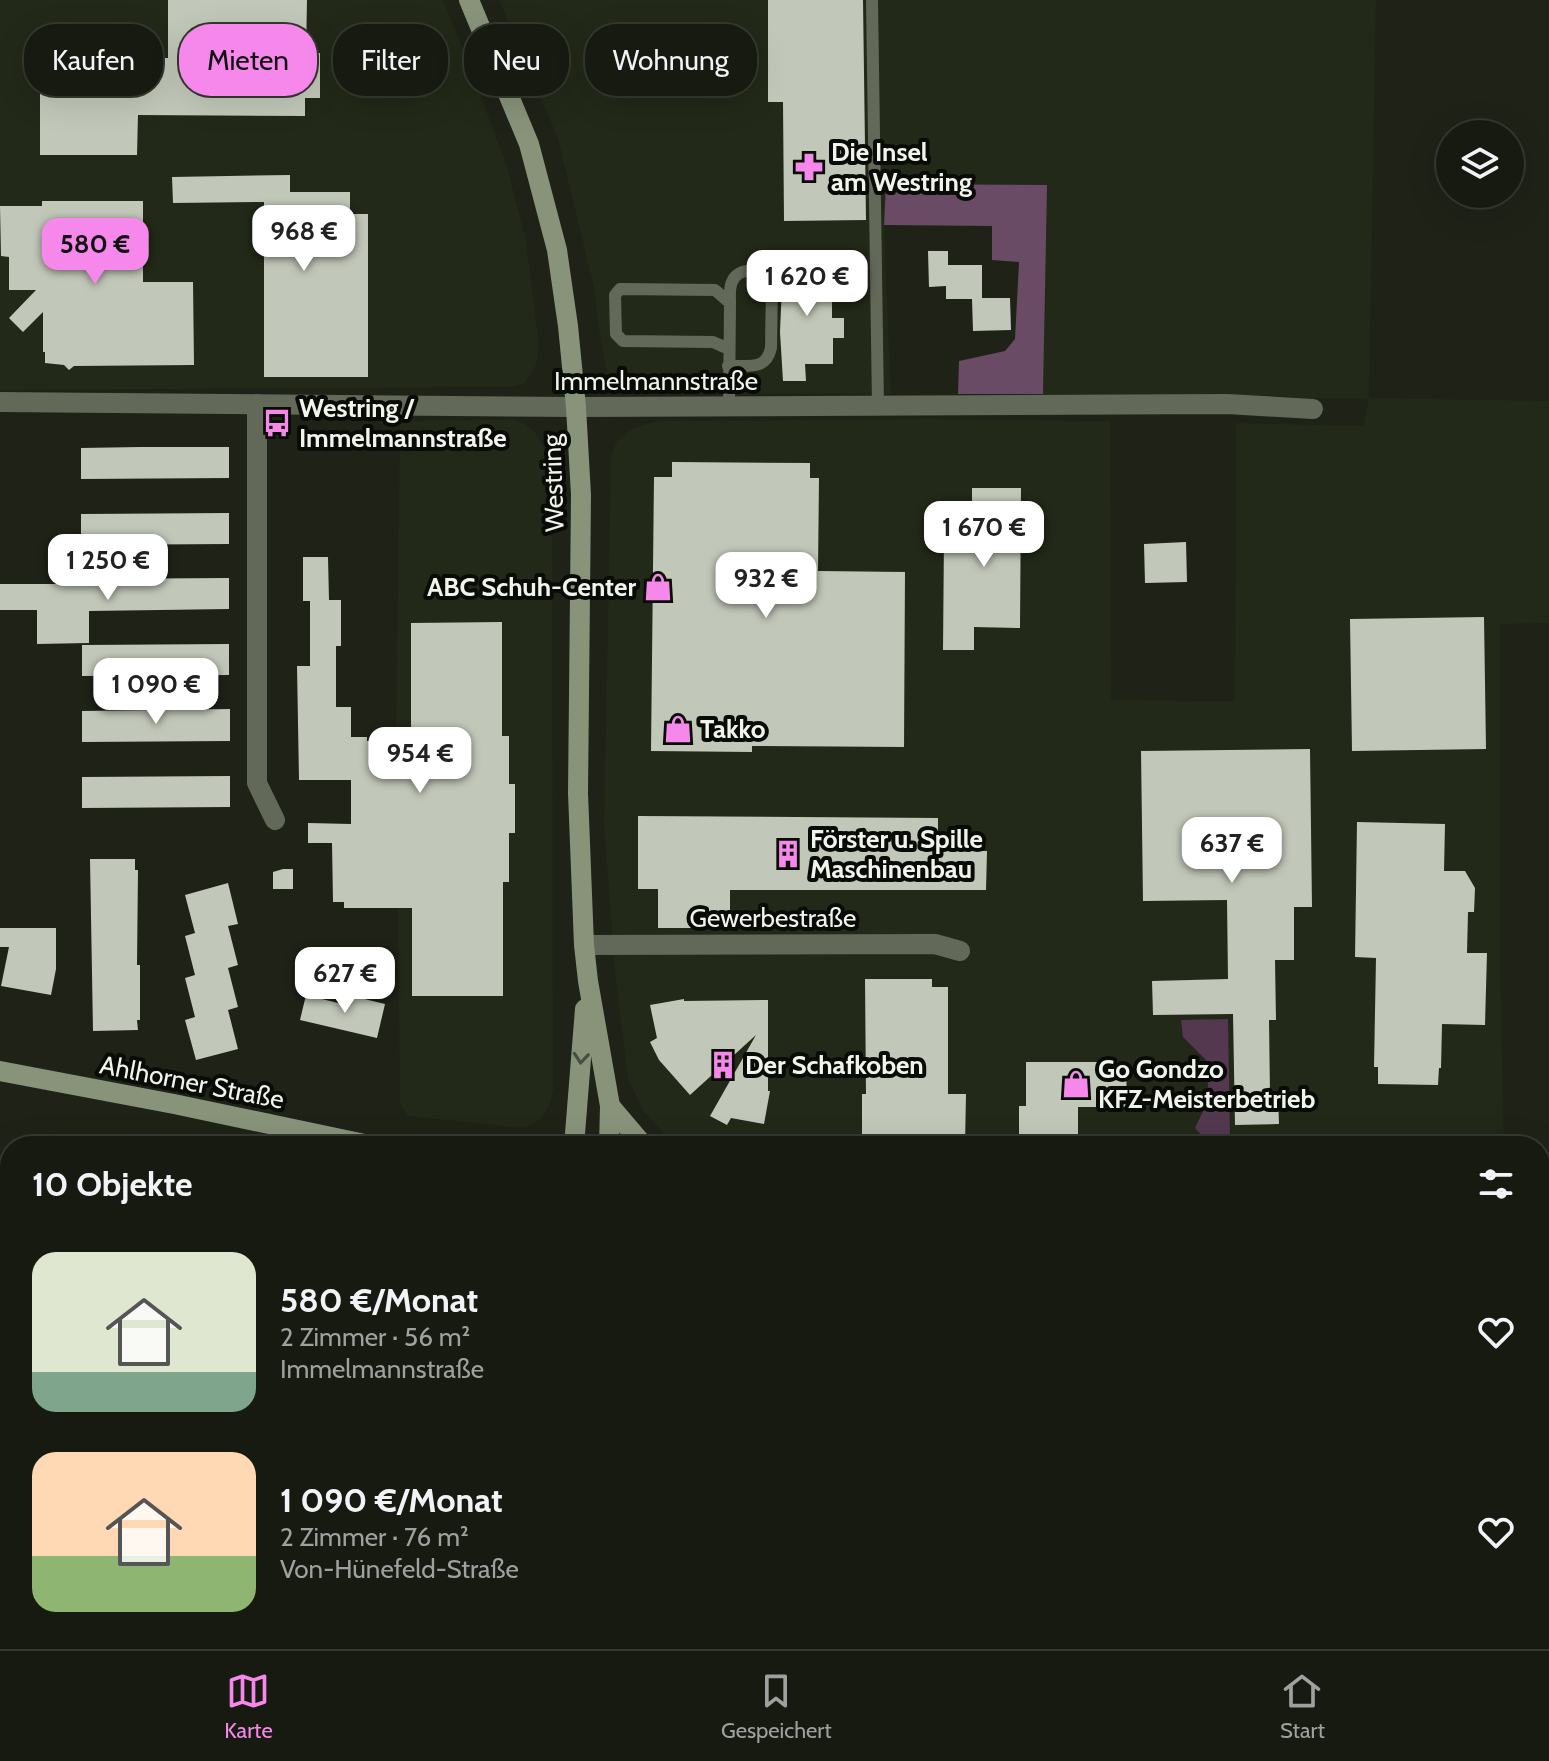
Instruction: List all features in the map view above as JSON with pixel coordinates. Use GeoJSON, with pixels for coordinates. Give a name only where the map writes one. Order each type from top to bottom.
{"type":"FeatureCollection","features":[{"type":"Feature","properties":{"kind":"main road","name":"Westring"},"geometry":{"type":"LineString","coordinates":[[469,0],[529,144],[557,250],[568,326],[581,495],[578,793],[584,945],[610,1106],[609,1136]]}},
{"type":"Feature","properties":{"kind":"main road","name":"Westring"},"geometry":{"type":"LineString","coordinates":[[575,1136],[588,981]]}},
{"type":"Feature","properties":{"kind":"main road","name":"Ahlhorner Straße"},"geometry":{"type":"LineString","coordinates":[[0,1071],[327,1136]]}},
{"type":"Feature","properties":{"kind":"main road"},"geometry":{"type":"LineString","coordinates":[[610,1106],[636,1136]]}},
{"type":"Feature","properties":{"kind":"street","name":"Immelmannstraße"},"geometry":{"type":"LineString","coordinates":[[0,402],[576,407],[1227,404],[1313,409]]}},
{"type":"Feature","properties":{"kind":"street"},"geometry":{"type":"LineString","coordinates":[[257,404],[257,783],[275,820]]}},
{"type":"Feature","properties":{"kind":"street","name":"Gewerbestraße"},"geometry":{"type":"LineString","coordinates":[[584,945],[935,944],[960,951]]}},
{"type":"Feature","properties":{"kind":"lane"},"geometry":{"type":"LineString","coordinates":[[872,0],[878,406]]}},
{"type":"Feature","properties":{"kind":"lane"},"geometry":{"type":"LineString","coordinates":[[728,366],[761,365],[769,359],[772,282],[768,275],[759,271],[744,271],[731,284],[728,366],[729,407]]}},
{"type":"Feature","properties":{"kind":"lane"},"geometry":{"type":"LineString","coordinates":[[729,349],[713,342],[623,341],[616,334],[615,295],[620,289],[715,290],[730,303]]}},
{"type":"Feature","properties":{"kind":"shaded area"},"geometry":{"type":"Polygon","coordinates":[[[0,0],[443,0],[464,51],[464,96],[481,96],[507,166],[526,241],[539,345],[536,365],[523,384],[510,387],[0,390],[0,0]]]}},
{"type":"Feature","properties":{"kind":"shaded area"},"geometry":{"type":"Polygon","coordinates":[[[499,0],[1376,0],[1369,398],[1549,401],[1549,623],[1500,624],[1500,965],[1504,1136],[666,1136],[644,1112],[628,1079],[615,973],[604,823],[611,455],[617,441],[633,428],[659,421],[1110,421],[1111,700],[1235,701],[1236,423],[1363,426],[1369,399],[1043,394],[1046,185],[886,184],[884,225],[891,394],[626,393],[609,384],[594,288],[558,139],[540,96],[569,96],[569,24],[509,24],[499,0]]]}},
{"type":"Feature","properties":{"kind":"shaded area"},"geometry":{"type":"Polygon","coordinates":[[[886,184],[1047,185],[1043,394],[958,394],[959,361],[1005,351],[1015,339],[1019,262],[992,260],[992,226],[884,225],[886,184]]]}},
{"type":"Feature","properties":{"kind":"shaded area"},"geometry":{"type":"Polygon","coordinates":[[[513,420],[525,424],[535,432],[552,462],[553,1092],[541,1119],[525,1128],[408,1116],[400,1104],[396,735],[400,422],[513,420]]]}},
{"type":"Feature","properties":{"kind":"shaded area"},"geometry":{"type":"Polygon","coordinates":[[[1228,1019],[1230,1136],[1202,1136],[1195,1128],[1209,1099],[1206,1060],[1183,1037],[1181,1020],[1228,1019]]]}},
{"type":"Feature","properties":{"kind":"building"},"geometry":{"type":"Polygon","coordinates":[[[168,0],[307,0],[307,24],[179,24],[179,96],[317,96],[317,53],[320,53],[320,98],[305,98],[305,116],[138,115],[137,155],[40,155],[40,96],[163,96],[163,58],[168,58],[168,0]]]}},
{"type":"Feature","properties":{"kind":"building"},"geometry":{"type":"Polygon","coordinates":[[[768,0],[863,0],[866,220],[784,221],[783,102],[768,102],[768,0]]]}},
{"type":"Feature","properties":{"kind":"building"},"geometry":{"type":"Polygon","coordinates":[[[290,175],[290,192],[350,192],[350,214],[368,214],[368,377],[264,377],[264,202],[173,203],[172,177],[290,175]]]}},
{"type":"Feature","properties":{"kind":"building"},"geometry":{"type":"Polygon","coordinates":[[[42,201],[143,201],[143,282],[193,282],[194,365],[74,366],[69,370],[64,365],[45,363],[43,312],[23,332],[9,318],[36,290],[9,290],[9,257],[1,256],[0,206],[42,206],[42,201]]]}},
{"type":"Feature","properties":{"kind":"building"},"geometry":{"type":"Polygon","coordinates":[[[928,251],[948,251],[948,265],[982,265],[982,298],[1010,298],[1011,330],[973,331],[972,299],[946,299],[946,286],[929,287],[928,251]]]}},
{"type":"Feature","properties":{"kind":"building"},"geometry":{"type":"Polygon","coordinates":[[[829,260],[832,318],[844,318],[844,338],[833,338],[833,364],[805,364],[806,381],[783,381],[780,332],[783,261],[829,260]]]}},
{"type":"Feature","properties":{"kind":"building"},"geometry":{"type":"Polygon","coordinates":[[[229,447],[229,478],[81,479],[81,448],[229,447]]]}},
{"type":"Feature","properties":{"kind":"building"},"geometry":{"type":"Polygon","coordinates":[[[672,462],[810,463],[810,478],[819,478],[818,571],[905,572],[904,747],[752,746],[752,752],[651,751],[654,477],[672,477],[672,462]]]}},
{"type":"Feature","properties":{"kind":"building"},"geometry":{"type":"Polygon","coordinates":[[[972,488],[1021,488],[1020,628],[974,627],[974,650],[943,650],[944,535],[972,536],[972,488]]]}},
{"type":"Feature","properties":{"kind":"building"},"geometry":{"type":"Polygon","coordinates":[[[229,513],[229,544],[81,545],[81,514],[229,513]]]}},
{"type":"Feature","properties":{"kind":"building"},"geometry":{"type":"Polygon","coordinates":[[[1186,542],[1187,582],[1145,583],[1144,544],[1186,542]]]}},
{"type":"Feature","properties":{"kind":"building"},"geometry":{"type":"Polygon","coordinates":[[[303,557],[328,557],[329,600],[341,600],[341,646],[336,646],[336,707],[351,707],[351,737],[367,737],[367,741],[411,741],[411,623],[502,622],[502,736],[509,736],[509,784],[515,784],[515,833],[509,833],[509,882],[503,882],[503,996],[412,996],[412,908],[344,908],[344,902],[333,902],[332,843],[308,843],[308,823],[351,824],[351,780],[299,780],[297,666],[310,666],[310,601],[303,601],[303,557]]]}},
{"type":"Feature","properties":{"kind":"building"},"geometry":{"type":"Polygon","coordinates":[[[229,578],[229,609],[89,611],[89,643],[37,644],[37,610],[0,610],[0,584],[75,584],[75,579],[229,578]]]}},
{"type":"Feature","properties":{"kind":"building"},"geometry":{"type":"Polygon","coordinates":[[[1484,617],[1486,749],[1352,751],[1350,619],[1484,617]]]}},
{"type":"Feature","properties":{"kind":"building"},"geometry":{"type":"Polygon","coordinates":[[[229,644],[229,675],[82,676],[82,645],[229,644]]]}},
{"type":"Feature","properties":{"kind":"building"},"geometry":{"type":"Polygon","coordinates":[[[230,709],[230,741],[82,742],[82,711],[230,709]]]}},
{"type":"Feature","properties":{"kind":"building"},"geometry":{"type":"Polygon","coordinates":[[[1310,749],[1312,907],[1294,907],[1294,960],[1275,960],[1276,1020],[1269,1020],[1270,1094],[1278,1094],[1279,1124],[1235,1125],[1233,1014],[1153,1015],[1152,981],[1228,979],[1227,900],[1143,901],[1141,751],[1310,749]]]}},
{"type":"Feature","properties":{"kind":"building"},"geometry":{"type":"Polygon","coordinates":[[[230,776],[230,807],[82,808],[82,777],[230,776]]]}},
{"type":"Feature","properties":{"kind":"building","name":"Förster u. Spille Maschinenbau"},"geometry":{"type":"Polygon","coordinates":[[[638,816],[938,818],[938,851],[987,851],[986,890],[730,890],[730,928],[658,928],[658,889],[638,889],[638,816]]]}},
{"type":"Feature","properties":{"kind":"building"},"geometry":{"type":"Polygon","coordinates":[[[1357,822],[1445,824],[1444,871],[1465,871],[1475,888],[1474,912],[1468,912],[1467,953],[1487,953],[1485,1025],[1442,1024],[1438,1085],[1378,1084],[1378,1067],[1374,1067],[1376,958],[1355,957],[1357,822]]]}},
{"type":"Feature","properties":{"kind":"building"},"geometry":{"type":"Polygon","coordinates":[[[90,859],[135,859],[135,870],[138,870],[137,965],[140,965],[138,1030],[93,1031],[90,859]]]}},
{"type":"Feature","properties":{"kind":"building"},"geometry":{"type":"Polygon","coordinates":[[[293,869],[293,889],[273,889],[273,872],[293,869]]]}},
{"type":"Feature","properties":{"kind":"building"},"geometry":{"type":"Polygon","coordinates":[[[228,883],[238,924],[228,926],[238,965],[228,968],[238,1007],[228,1010],[238,1049],[196,1060],[185,1020],[195,1017],[185,978],[195,975],[185,936],[195,933],[185,895],[228,883]]]}},
{"type":"Feature","properties":{"kind":"building"},"geometry":{"type":"Polygon","coordinates":[[[0,928],[56,928],[56,969],[51,995],[1,986],[9,947],[0,947],[0,928]]]}},
{"type":"Feature","properties":{"kind":"building"},"geometry":{"type":"Polygon","coordinates":[[[865,979],[932,979],[932,987],[948,987],[948,1094],[966,1094],[965,1136],[862,1136],[862,1094],[866,1094],[865,979]]]}},
{"type":"Feature","properties":{"kind":"building"},"geometry":{"type":"Polygon","coordinates":[[[306,995],[346,1005],[348,995],[385,1004],[377,1038],[300,1020],[306,995]]]}},
{"type":"Feature","properties":{"kind":"building","name":"Der Schafkoben"},"geometry":{"type":"Polygon","coordinates":[[[684,999],[768,1000],[770,1091],[764,1124],[731,1118],[727,1125],[710,1116],[756,1035],[690,1095],[659,1060],[650,1042],[657,1038],[650,1005],[684,999]]]}},
{"type":"Feature","properties":{"kind":"building","name":"Go Gondzo KFZ-Meisterbetrieb"},"geometry":{"type":"Polygon","coordinates":[[[1026,1062],[1126,1062],[1127,1107],[1078,1107],[1078,1136],[1019,1136],[1019,1106],[1026,1106],[1026,1062]]]}},
{"type":"Feature","properties":{"kind":"place","name":"Die Insel am Westring"},"geometry":{"type":"Point","coordinates":[809,167]}},
{"type":"Feature","properties":{"kind":"place","name":"Westring / Immelmannstraße"},"geometry":{"type":"Point","coordinates":[277,423]}},
{"type":"Feature","properties":{"kind":"place","name":"ABC Schuh-Center"},"geometry":{"type":"Point","coordinates":[658,587]}},
{"type":"Feature","properties":{"kind":"place","name":"Takko"},"geometry":{"type":"Point","coordinates":[678,729]}},
{"type":"Feature","properties":{"kind":"place","name":"Förster u. Spille Maschinenbau"},"geometry":{"type":"Point","coordinates":[788,854]}},
{"type":"Feature","properties":{"kind":"place","name":"Der Schafkoben"},"geometry":{"type":"Point","coordinates":[723,1065]}},
{"type":"Feature","properties":{"kind":"place","name":"Go Gondzo KFZ-Meisterbetrieb"},"geometry":{"type":"Point","coordinates":[1076,1084]}}]}
